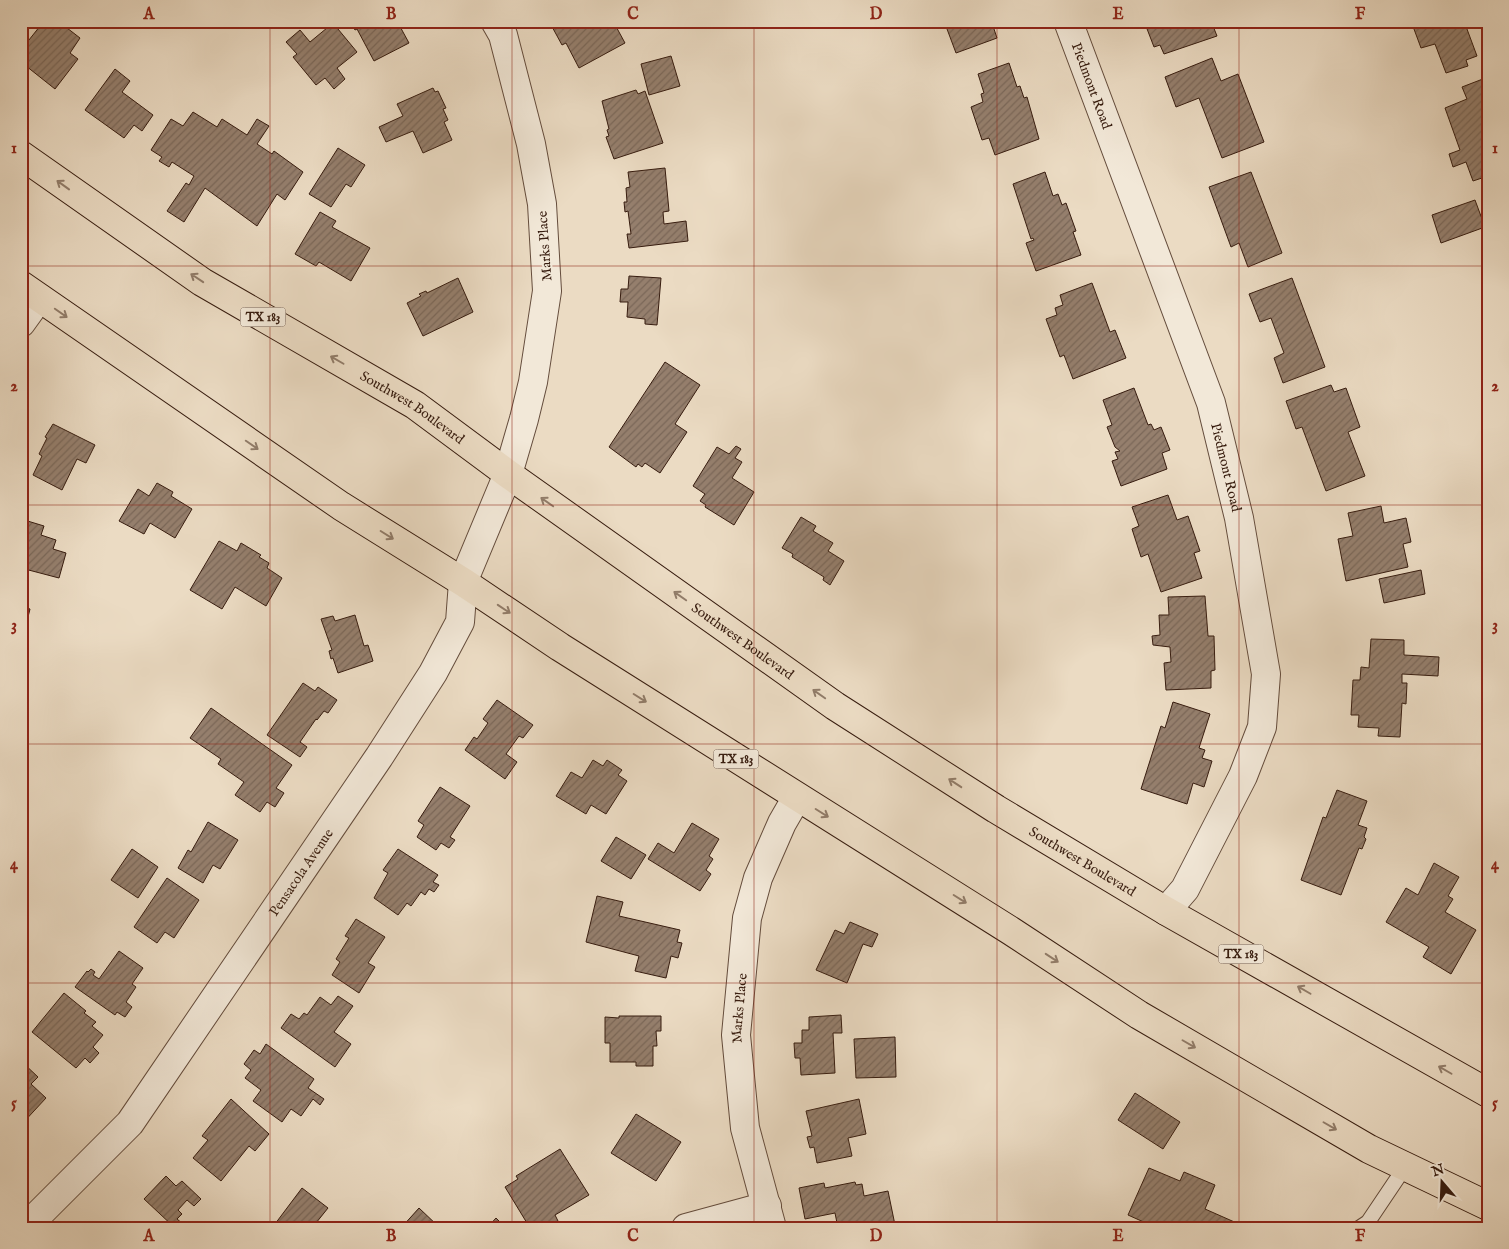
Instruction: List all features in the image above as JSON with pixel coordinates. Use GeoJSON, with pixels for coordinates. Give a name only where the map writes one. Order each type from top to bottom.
{"type":"FeatureCollection","features":[{"type":"Feature","properties":{"kind":"main road","name":"Southwest Boulevard"},"geometry":{"type":"LineString","coordinates":[[21,155],[202,282],[415,405],[508,474],[835,706],[996,809],[1166,911],[1488,1093]]}},
{"type":"Feature","properties":{"kind":"main road","name":"TX 183"},"geometry":{"type":"LineString","coordinates":[[30,291],[340,506],[463,582],[560,648],[1139,1015],[1369,1149],[1488,1206]]}},
{"type":"Feature","properties":{"kind":"street","name":"Marks Place"},"geometry":{"type":"LineString","coordinates":[[495,21],[503,35],[531,144],[542,204],[547,291],[533,382],[508,474]]}},
{"type":"Feature","properties":{"kind":"street","name":"Piedmont Road"},"geometry":{"type":"LineString","coordinates":[[1068,21],[1211,402],[1239,518],[1266,674],[1262,726],[1243,776],[1185,889],[1166,911]]}},
{"type":"Feature","properties":{"kind":"street"},"geometry":{"type":"LineString","coordinates":[[21,323],[30,291]]}},
{"type":"Feature","properties":{"kind":"street","name":"Pensacola Avenue"},"geometry":{"type":"LineString","coordinates":[[25,1228],[130,1123],[340,814],[433,673],[460,622],[463,582],[508,474]]}},
{"type":"Feature","properties":{"kind":"street","name":"Marks Place"},"geometry":{"type":"LineString","coordinates":[[769,1217],[746,1128],[736,1035],[747,918],[758,878],[782,823],[797,797]]}},
{"type":"Feature","properties":{"kind":"street"},"geometry":{"type":"LineString","coordinates":[[686,1228],[769,1217]]}},
{"type":"Feature","properties":{"kind":"lane"},"geometry":{"type":"LineString","coordinates":[[1359,1228],[1368,1222],[1405,1167]]}},
{"type":"Feature","properties":{"kind":"building"},"geometry":{"type":"Polygon","coordinates":[[[44,21],[58,21],[80,38],[70,53],[78,59],[55,89],[21,62],[21,50],[44,21]]]}},
{"type":"Feature","properties":{"kind":"building"},"geometry":{"type":"Polygon","coordinates":[[[352,21],[397,21],[409,43],[374,61],[357,29],[355,30],[352,25],[352,21]]]}},
{"type":"Feature","properties":{"kind":"building"},"geometry":{"type":"Polygon","coordinates":[[[553,21],[613,21],[625,43],[579,68],[566,43],[562,45],[550,23],[553,21]]]}},
{"type":"Feature","properties":{"kind":"building"},"geometry":{"type":"Polygon","coordinates":[[[944,21],[995,21],[992,23],[997,38],[956,53],[944,21]]]}},
{"type":"Feature","properties":{"kind":"building"},"geometry":{"type":"Polygon","coordinates":[[[1144,21],[1211,21],[1217,36],[1164,54],[1160,45],[1154,47],[1144,21]]]}},
{"type":"Feature","properties":{"kind":"building"},"geometry":{"type":"Polygon","coordinates":[[[1411,21],[1464,21],[1477,56],[1466,60],[1468,66],[1446,73],[1435,44],[1421,48],[1411,21]]]}},
{"type":"Feature","properties":{"kind":"building"},"geometry":{"type":"Polygon","coordinates":[[[333,23],[357,52],[337,68],[345,79],[334,89],[325,78],[316,85],[293,57],[297,54],[286,42],[300,30],[310,42],[333,23]]]}},
{"type":"Feature","properties":{"kind":"building"},"geometry":{"type":"Polygon","coordinates":[[[671,56],[680,86],[649,95],[641,64],[671,56]]]}},
{"type":"Feature","properties":{"kind":"building"},"geometry":{"type":"Polygon","coordinates":[[[1212,58],[1221,81],[1238,74],[1264,142],[1222,158],[1199,98],[1176,107],[1165,77],[1212,58]]]}},
{"type":"Feature","properties":{"kind":"building"},"geometry":{"type":"Polygon","coordinates":[[[1009,63],[1017,87],[1020,86],[1024,98],[1027,97],[1039,139],[995,155],[989,138],[982,140],[971,107],[983,102],[981,94],[984,93],[978,74],[1009,63]]]}},
{"type":"Feature","properties":{"kind":"building"},"geometry":{"type":"Polygon","coordinates":[[[115,69],[130,81],[122,92],[153,115],[142,131],[134,125],[124,138],[85,110],[115,69]]]}},
{"type":"Feature","properties":{"kind":"building"},"geometry":{"type":"Polygon","coordinates":[[[1488,77],[1488,176],[1473,181],[1466,162],[1453,167],[1449,154],[1460,150],[1445,108],[1467,99],[1462,87],[1488,77]]]}},
{"type":"Feature","properties":{"kind":"building"},"geometry":{"type":"Polygon","coordinates":[[[433,88],[435,92],[438,91],[446,108],[443,109],[448,120],[444,122],[452,140],[423,153],[413,131],[386,142],[379,127],[403,116],[397,104],[433,88]]]}},
{"type":"Feature","properties":{"kind":"building"},"geometry":{"type":"Polygon","coordinates":[[[636,90],[638,94],[645,91],[663,143],[614,159],[606,137],[609,136],[607,130],[609,129],[602,101],[636,90]]]}},
{"type":"Feature","properties":{"kind":"building"},"geometry":{"type":"Polygon","coordinates":[[[193,112],[217,127],[222,119],[247,135],[257,119],[269,126],[257,144],[272,154],[274,151],[303,172],[285,200],[277,194],[257,226],[205,188],[184,222],[167,211],[186,183],[189,185],[194,176],[172,162],[169,167],[159,161],[162,157],[151,150],[171,119],[183,126],[193,112]]]}},
{"type":"Feature","properties":{"kind":"building"},"geometry":{"type":"Polygon","coordinates":[[[338,148],[365,165],[351,187],[346,184],[331,207],[309,194],[338,148]]]}},
{"type":"Feature","properties":{"kind":"building"},"geometry":{"type":"Polygon","coordinates":[[[665,168],[669,211],[663,212],[664,224],[686,221],[688,241],[629,248],[627,234],[631,234],[628,211],[625,212],[624,202],[627,202],[626,188],[630,187],[628,172],[665,168]]]}},
{"type":"Feature","properties":{"kind":"building"},"geometry":{"type":"Polygon","coordinates":[[[1045,172],[1053,196],[1058,194],[1062,205],[1066,203],[1076,231],[1073,232],[1081,255],[1036,271],[1026,243],[1034,240],[1033,238],[1031,239],[1013,184],[1045,172]]]}},
{"type":"Feature","properties":{"kind":"building"},"geometry":{"type":"Polygon","coordinates":[[[1251,172],[1282,253],[1248,267],[1239,243],[1231,247],[1209,187],[1251,172]]]}},
{"type":"Feature","properties":{"kind":"building"},"geometry":{"type":"Polygon","coordinates":[[[1475,200],[1485,227],[1441,243],[1432,215],[1475,200]]]}},
{"type":"Feature","properties":{"kind":"building"},"geometry":{"type":"Polygon","coordinates":[[[320,212],[336,221],[332,227],[370,248],[351,281],[319,262],[316,266],[295,254],[320,212]]]}},
{"type":"Feature","properties":{"kind":"building"},"geometry":{"type":"Polygon","coordinates":[[[629,276],[661,278],[657,325],[645,324],[645,319],[627,317],[628,302],[620,302],[621,289],[628,289],[629,276]]]}},
{"type":"Feature","properties":{"kind":"building"},"geometry":{"type":"Polygon","coordinates":[[[458,278],[473,312],[423,336],[407,303],[421,296],[419,294],[426,291],[427,293],[458,278]]]}},
{"type":"Feature","properties":{"kind":"building"},"geometry":{"type":"Polygon","coordinates":[[[1292,278],[1325,367],[1283,383],[1274,358],[1284,353],[1271,318],[1260,322],[1249,294],[1292,278]]]}},
{"type":"Feature","properties":{"kind":"building"},"geometry":{"type":"Polygon","coordinates":[[[1092,283],[1110,332],[1115,330],[1126,358],[1073,379],[1064,355],[1060,357],[1046,319],[1057,315],[1055,308],[1063,305],[1060,295],[1092,283]]]}},
{"type":"Feature","properties":{"kind":"building"},"geometry":{"type":"Polygon","coordinates":[[[665,362],[700,385],[675,424],[687,432],[660,473],[645,463],[642,467],[638,464],[636,467],[609,447],[665,362]]]}},
{"type":"Feature","properties":{"kind":"building"},"geometry":{"type":"Polygon","coordinates":[[[1331,385],[1334,392],[1346,388],[1360,427],[1348,432],[1365,476],[1326,491],[1302,427],[1296,429],[1286,401],[1331,385]]]}},
{"type":"Feature","properties":{"kind":"building"},"geometry":{"type":"Polygon","coordinates":[[[1134,388],[1148,425],[1151,424],[1154,430],[1161,427],[1170,450],[1162,453],[1167,469],[1121,486],[1112,461],[1118,459],[1115,452],[1120,451],[1115,447],[1107,427],[1112,425],[1103,400],[1134,388]]]}},
{"type":"Feature","properties":{"kind":"building"},"geometry":{"type":"Polygon","coordinates":[[[53,424],[95,445],[86,463],[77,459],[62,490],[33,475],[42,456],[39,454],[47,438],[45,437],[53,424]]]}},
{"type":"Feature","properties":{"kind":"building"},"geometry":{"type":"Polygon","coordinates":[[[736,446],[741,449],[735,458],[742,462],[732,478],[754,492],[734,525],[705,507],[706,505],[700,501],[705,494],[693,486],[717,447],[729,454],[736,446]]]}},
{"type":"Feature","properties":{"kind":"building"},"geometry":{"type":"Polygon","coordinates":[[[157,483],[173,492],[171,496],[192,509],[175,538],[150,523],[144,534],[119,521],[138,489],[149,496],[157,483]]]}},
{"type":"Feature","properties":{"kind":"building"},"geometry":{"type":"Polygon","coordinates":[[[1168,495],[1177,520],[1188,516],[1200,551],[1194,553],[1202,578],[1161,592],[1148,554],[1141,557],[1132,529],[1139,526],[1132,507],[1168,495]]]}},
{"type":"Feature","properties":{"kind":"building"},"geometry":{"type":"Polygon","coordinates":[[[1381,506],[1384,523],[1406,518],[1411,542],[1403,544],[1408,567],[1346,581],[1338,539],[1353,536],[1348,513],[1381,506]]]}},
{"type":"Feature","properties":{"kind":"building"},"geometry":{"type":"Polygon","coordinates":[[[801,517],[816,526],[813,531],[833,543],[828,551],[844,561],[830,585],[823,580],[824,577],[792,557],[793,554],[782,548],[801,517]]]}},
{"type":"Feature","properties":{"kind":"building"},"geometry":{"type":"Polygon","coordinates":[[[21,519],[44,526],[41,535],[56,540],[53,549],[66,553],[59,578],[21,568],[21,519]]]}},
{"type":"Feature","properties":{"kind":"building"},"geometry":{"type":"Polygon","coordinates":[[[219,541],[237,551],[241,543],[261,555],[259,557],[269,563],[267,568],[282,578],[266,606],[235,587],[222,609],[190,590],[219,541]]]}},
{"type":"Feature","properties":{"kind":"building"},"geometry":{"type":"Polygon","coordinates":[[[1421,570],[1425,594],[1384,603],[1379,579],[1421,570]]]}},
{"type":"Feature","properties":{"kind":"building"},"geometry":{"type":"Polygon","coordinates":[[[1205,596],[1208,636],[1214,636],[1215,670],[1211,671],[1211,688],[1166,690],[1164,663],[1171,662],[1170,647],[1153,645],[1152,636],[1160,635],[1159,615],[1169,615],[1168,597],[1205,596]]]}},
{"type":"Feature","properties":{"kind":"building"},"geometry":{"type":"Polygon","coordinates":[[[21,606],[30,609],[26,625],[21,623],[21,606]]]}},
{"type":"Feature","properties":{"kind":"building"},"geometry":{"type":"Polygon","coordinates":[[[355,615],[364,646],[368,645],[373,661],[338,673],[333,658],[331,659],[329,651],[332,650],[321,619],[333,616],[335,621],[355,615]]]}},
{"type":"Feature","properties":{"kind":"building"},"geometry":{"type":"Polygon","coordinates":[[[1371,639],[1404,640],[1404,655],[1439,657],[1438,676],[1402,674],[1402,683],[1407,683],[1406,704],[1402,703],[1400,737],[1378,736],[1379,728],[1358,727],[1359,715],[1351,715],[1353,680],[1360,680],[1361,667],[1369,668],[1371,639]]]}},
{"type":"Feature","properties":{"kind":"building"},"geometry":{"type":"Polygon","coordinates":[[[303,683],[315,691],[318,687],[337,700],[328,713],[324,711],[316,719],[300,742],[307,747],[300,757],[267,735],[303,683]]]}},
{"type":"Feature","properties":{"kind":"building"},"geometry":{"type":"Polygon","coordinates":[[[497,700],[533,725],[523,738],[519,736],[506,754],[517,762],[505,779],[465,750],[474,737],[477,739],[488,723],[483,719],[497,700]]]}},
{"type":"Feature","properties":{"kind":"building"},"geometry":{"type":"Polygon","coordinates":[[[1173,702],[1210,714],[1199,748],[1205,750],[1202,758],[1212,761],[1204,787],[1193,783],[1187,804],[1141,789],[1161,726],[1165,728],[1173,702]]]}},
{"type":"Feature","properties":{"kind":"building"},"geometry":{"type":"Polygon","coordinates":[[[211,708],[292,765],[276,788],[284,793],[275,807],[267,802],[260,812],[235,795],[244,782],[218,764],[221,759],[190,738],[211,708]]]}},
{"type":"Feature","properties":{"kind":"building"},"geometry":{"type":"Polygon","coordinates":[[[593,760],[603,766],[607,760],[622,770],[618,775],[627,781],[606,814],[591,805],[586,814],[556,796],[571,772],[582,778],[593,760]]]}},
{"type":"Feature","properties":{"kind":"building"},"geometry":{"type":"Polygon","coordinates":[[[440,787],[470,806],[450,837],[455,840],[449,848],[441,843],[436,850],[417,837],[424,825],[418,821],[440,787]]]}},
{"type":"Feature","properties":{"kind":"building"},"geometry":{"type":"Polygon","coordinates":[[[1337,790],[1367,801],[1358,825],[1367,828],[1364,837],[1366,839],[1362,849],[1359,848],[1341,895],[1301,880],[1323,817],[1326,818],[1337,790]]]}},
{"type":"Feature","properties":{"kind":"building"},"geometry":{"type":"Polygon","coordinates":[[[208,822],[238,840],[220,869],[213,865],[203,883],[178,868],[188,850],[191,852],[208,822]]]}},
{"type":"Feature","properties":{"kind":"building"},"geometry":{"type":"Polygon","coordinates":[[[692,823],[719,839],[709,856],[713,859],[706,870],[711,874],[700,891],[648,859],[658,843],[674,853],[692,823]]]}},
{"type":"Feature","properties":{"kind":"building"},"geometry":{"type":"Polygon","coordinates":[[[616,837],[646,855],[631,879],[601,861],[616,837]]]}},
{"type":"Feature","properties":{"kind":"building"},"geometry":{"type":"Polygon","coordinates":[[[132,849],[158,867],[138,898],[111,880],[132,849]]]}},
{"type":"Feature","properties":{"kind":"building"},"geometry":{"type":"Polygon","coordinates":[[[398,849],[438,875],[433,882],[439,885],[434,892],[429,889],[425,895],[421,892],[411,906],[407,903],[398,915],[374,898],[388,873],[383,870],[398,849]]]}},
{"type":"Feature","properties":{"kind":"building"},"geometry":{"type":"Polygon","coordinates":[[[1434,863],[1459,877],[1448,896],[1453,899],[1445,912],[1476,930],[1451,974],[1423,957],[1429,947],[1386,922],[1406,888],[1418,895],[1434,863]]]}},
{"type":"Feature","properties":{"kind":"building"},"geometry":{"type":"Polygon","coordinates":[[[167,878],[199,900],[174,938],[165,932],[157,943],[134,927],[167,878]]]}},
{"type":"Feature","properties":{"kind":"building"},"geometry":{"type":"Polygon","coordinates":[[[597,896],[623,902],[619,916],[680,930],[677,942],[682,943],[678,958],[671,956],[666,978],[635,971],[639,956],[586,942],[597,896]]]}},
{"type":"Feature","properties":{"kind":"building"},"geometry":{"type":"Polygon","coordinates":[[[356,919],[385,937],[368,963],[375,967],[359,993],[332,975],[340,962],[336,959],[349,938],[345,936],[356,919]]]}},
{"type":"Feature","properties":{"kind":"building"},"geometry":{"type":"Polygon","coordinates":[[[850,922],[878,934],[872,947],[863,944],[847,983],[816,970],[835,930],[844,934],[850,922]]]}},
{"type":"Feature","properties":{"kind":"building"},"geometry":{"type":"Polygon","coordinates":[[[119,951],[143,968],[132,984],[136,987],[126,1002],[132,1007],[125,1017],[117,1012],[115,1015],[75,987],[87,971],[91,969],[95,972],[93,975],[99,979],[119,951]]]}},
{"type":"Feature","properties":{"kind":"building"},"geometry":{"type":"Polygon","coordinates":[[[64,993],[86,1011],[84,1013],[96,1022],[92,1026],[103,1035],[93,1047],[99,1053],[90,1063],[85,1058],[76,1068],[32,1032],[64,993]]]}},
{"type":"Feature","properties":{"kind":"building"},"geometry":{"type":"Polygon","coordinates":[[[338,996],[353,1006],[334,1032],[351,1044],[335,1067],[281,1028],[291,1014],[299,1019],[304,1013],[307,1015],[320,997],[331,1005],[338,996]]]}},
{"type":"Feature","properties":{"kind":"building"},"geometry":{"type":"Polygon","coordinates":[[[841,1015],[842,1033],[833,1033],[835,1073],[801,1075],[800,1058],[795,1058],[794,1043],[802,1043],[802,1030],[809,1030],[809,1017],[841,1015]]]}},
{"type":"Feature","properties":{"kind":"building"},"geometry":{"type":"Polygon","coordinates":[[[619,1016],[661,1016],[661,1031],[656,1031],[657,1046],[653,1046],[653,1066],[636,1066],[636,1062],[610,1062],[610,1043],[605,1043],[605,1017],[619,1018],[619,1016]]]}},
{"type":"Feature","properties":{"kind":"building"},"geometry":{"type":"Polygon","coordinates":[[[895,1037],[896,1077],[856,1078],[854,1039],[895,1037]]]}},
{"type":"Feature","properties":{"kind":"building"},"geometry":{"type":"Polygon","coordinates":[[[266,1044],[314,1079],[308,1088],[324,1099],[320,1105],[313,1099],[301,1116],[291,1109],[282,1122],[253,1101],[261,1090],[245,1078],[251,1070],[244,1064],[254,1050],[260,1054],[266,1044]]]}},
{"type":"Feature","properties":{"kind":"building"},"geometry":{"type":"Polygon","coordinates":[[[21,1061],[38,1077],[31,1084],[46,1098],[21,1125],[21,1061]]]}},
{"type":"Feature","properties":{"kind":"building"},"geometry":{"type":"Polygon","coordinates":[[[1135,1093],[1180,1122],[1163,1149],[1118,1120],[1135,1093]]]}},
{"type":"Feature","properties":{"kind":"building"},"geometry":{"type":"Polygon","coordinates":[[[231,1099],[269,1134],[255,1151],[249,1146],[221,1181],[193,1158],[208,1140],[202,1136],[231,1099]]]}},
{"type":"Feature","properties":{"kind":"building"},"geometry":{"type":"Polygon","coordinates":[[[859,1099],[866,1134],[848,1138],[852,1156],[817,1163],[814,1147],[810,1148],[807,1137],[812,1136],[806,1111],[859,1099]]]}},
{"type":"Feature","properties":{"kind":"building"},"geometry":{"type":"Polygon","coordinates":[[[636,1114],[681,1142],[656,1181],[611,1153],[636,1114]]]}},
{"type":"Feature","properties":{"kind":"building"},"geometry":{"type":"Polygon","coordinates":[[[560,1149],[589,1195],[555,1215],[559,1223],[552,1228],[530,1228],[505,1187],[518,1179],[516,1176],[560,1149]]]}},
{"type":"Feature","properties":{"kind":"building"},"geometry":{"type":"Polygon","coordinates":[[[1149,1168],[1180,1181],[1184,1172],[1215,1185],[1205,1209],[1248,1228],[1157,1228],[1128,1215],[1149,1168]]]}},
{"type":"Feature","properties":{"kind":"building"},"geometry":{"type":"Polygon","coordinates":[[[166,1176],[176,1186],[182,1181],[201,1199],[194,1206],[187,1200],[178,1210],[182,1214],[177,1219],[183,1224],[179,1228],[175,1228],[144,1199],[166,1176]]]}},
{"type":"Feature","properties":{"kind":"building"},"geometry":{"type":"Polygon","coordinates":[[[855,1182],[856,1185],[862,1184],[864,1196],[888,1191],[895,1225],[882,1228],[838,1228],[835,1213],[805,1219],[799,1188],[824,1183],[825,1188],[855,1182]]]}},
{"type":"Feature","properties":{"kind":"building"},"geometry":{"type":"Polygon","coordinates":[[[302,1188],[328,1208],[312,1228],[280,1228],[275,1224],[302,1188]]]}},
{"type":"Feature","properties":{"kind":"building"},"geometry":{"type":"Polygon","coordinates":[[[419,1208],[439,1227],[438,1228],[401,1228],[419,1208]]]}},
{"type":"Feature","properties":{"kind":"building"},"geometry":{"type":"Polygon","coordinates":[[[496,1218],[506,1228],[487,1228],[496,1218]]]}}]}
